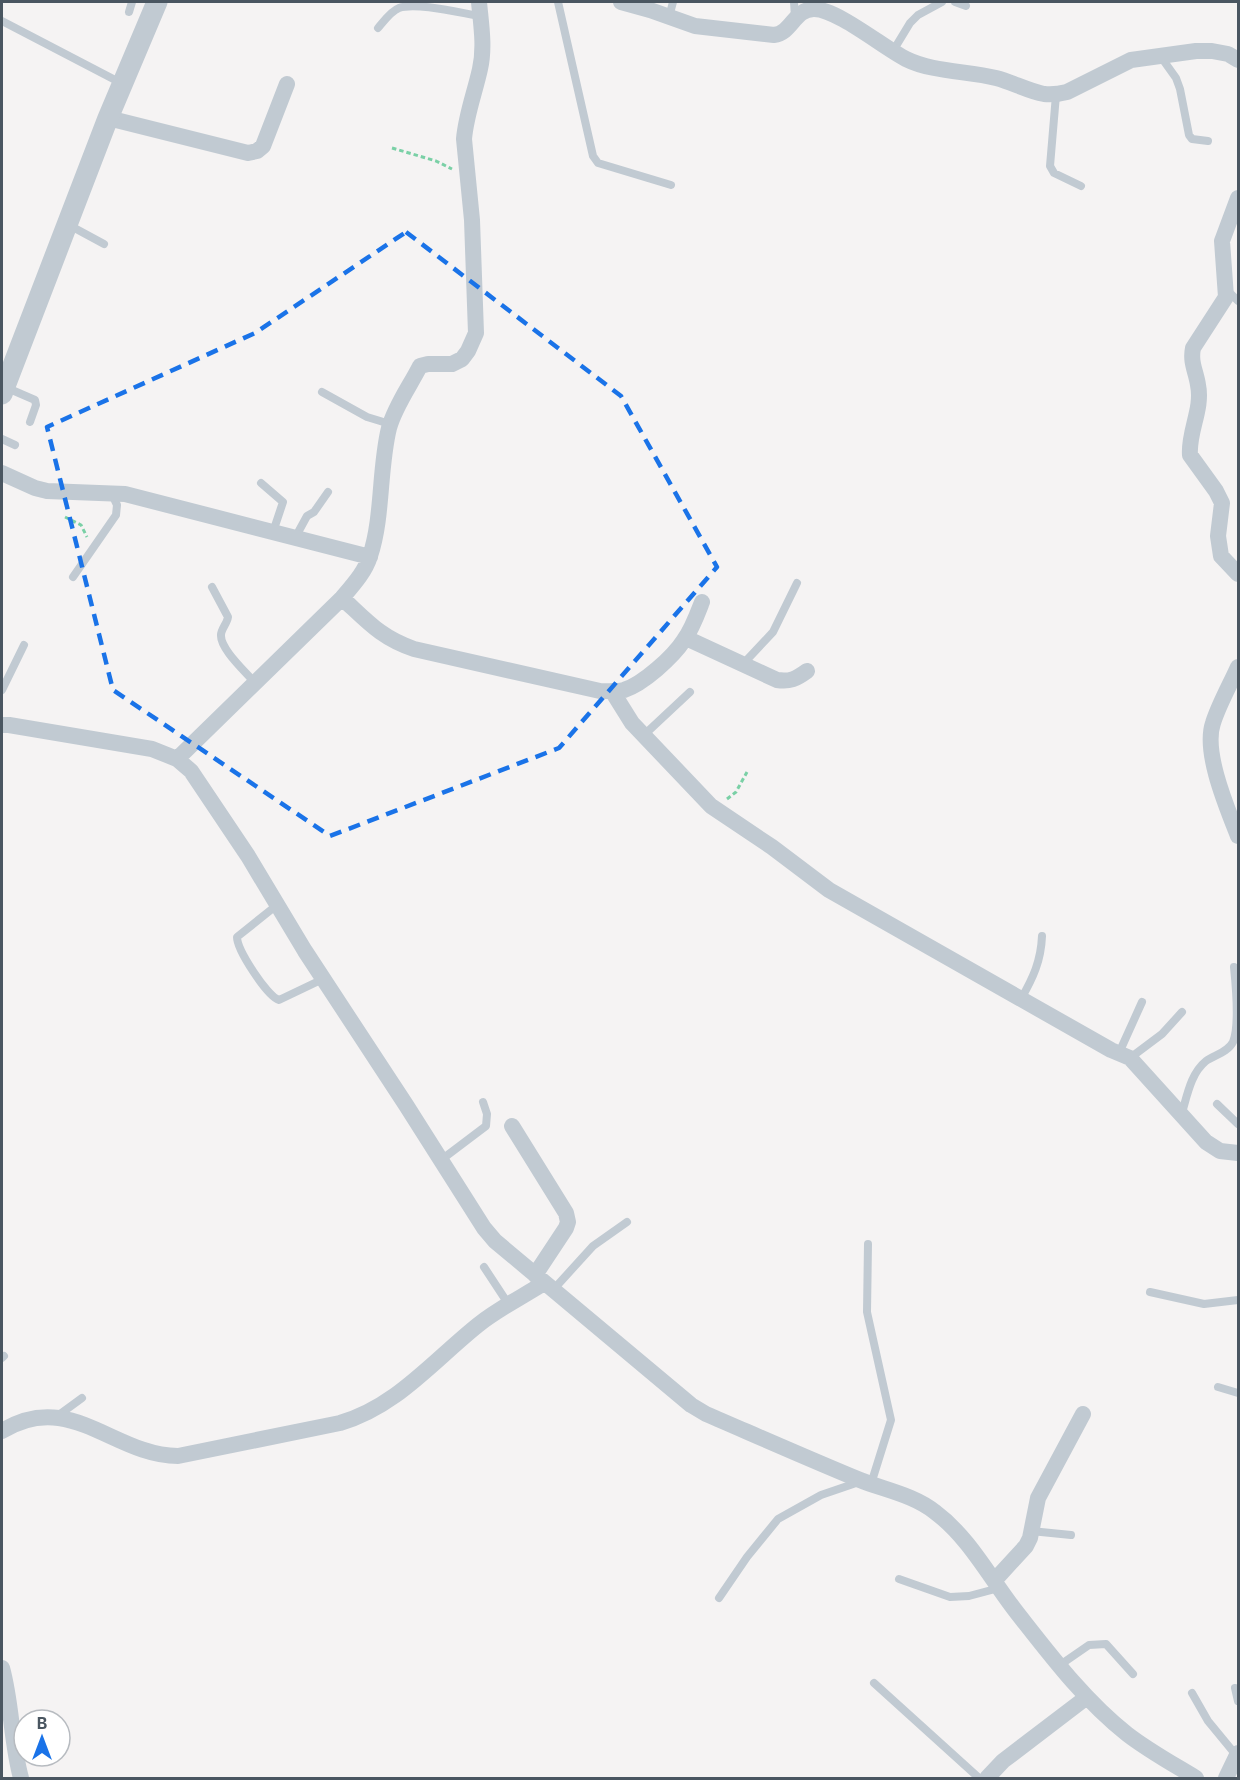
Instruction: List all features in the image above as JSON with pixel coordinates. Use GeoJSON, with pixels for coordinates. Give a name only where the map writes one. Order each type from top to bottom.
{"type":"FeatureCollection","features":[{"type":"Feature","properties":{"kind":"street"},"geometry":{"type":"LineString","coordinates":[[3,391],[108,118],[157,2]]}},
{"type":"Feature","properties":{"kind":"street"},"geometry":{"type":"LineString","coordinates":[[621,2],[671,9],[695,26],[774,35],[787,30],[795,9],[806,10],[825,6],[893,51],[920,64],[995,78],[1044,94],[1056,95],[1067,92],[1123,62],[1196,51],[1228,54],[1239,60]]}},
{"type":"Feature","properties":{"kind":"street"},"geometry":{"type":"LineString","coordinates":[[177,759],[342,598],[362,573],[370,557],[374,541],[385,445],[390,424],[420,366],[452,364],[462,359],[476,333],[472,220],[464,139],[465,126],[480,67],[482,38],[480,9]]}},
{"type":"Feature","properties":{"kind":"street"},"geometry":{"type":"LineString","coordinates":[[108,118],[248,153],[257,151],[263,146],[287,84]]}},
{"type":"Feature","properties":{"kind":"street"},"geometry":{"type":"LineString","coordinates":[[1239,198],[1222,241],[1232,295],[1226,297],[1193,348],[1191,356],[1198,386],[1198,408],[1190,448],[1190,455],[1222,503],[1218,536],[1221,556],[1239,574]]}},
{"type":"Feature","properties":{"kind":"street"},"geometry":{"type":"LineString","coordinates":[[2,473],[47,491],[125,494],[370,557]]}},
{"type":"Feature","properties":{"kind":"street"},"geometry":{"type":"LineString","coordinates":[[342,598],[381,634],[396,643],[600,691],[624,690],[647,677],[686,638],[702,602]]}},
{"type":"Feature","properties":{"kind":"street"},"geometry":{"type":"LineString","coordinates":[[686,638],[777,680],[795,680],[807,671]]}},
{"type":"Feature","properties":{"kind":"street"},"geometry":{"type":"LineString","coordinates":[[1239,667],[1212,724],[1211,744],[1223,800],[1239,836]]}},
{"type":"Feature","properties":{"kind":"street"},"geometry":{"type":"LineString","coordinates":[[612,691],[624,713],[714,809],[772,847],[829,890],[1125,1055],[1206,1142],[1220,1151],[1239,1153]]}},
{"type":"Feature","properties":{"kind":"street"},"geometry":{"type":"LineString","coordinates":[[2,725],[152,749],[177,759],[191,771],[248,856],[323,979],[484,1228],[495,1241],[691,1405],[706,1414],[866,1482],[917,1500],[934,1510],[950,1524],[1017,1612],[1087,1697],[1125,1733],[1196,1779]]}},
{"type":"Feature","properties":{"kind":"street"},"geometry":{"type":"LineString","coordinates":[[2,1431],[31,1419],[56,1417],[83,1422],[146,1452],[163,1456],[178,1456],[340,1424],[377,1409],[431,1368],[480,1324],[544,1283],[568,1221],[566,1214],[512,1126]]}},
{"type":"Feature","properties":{"kind":"street"},"geometry":{"type":"LineString","coordinates":[[997,1584],[1026,1546],[1038,1497],[1083,1414]]}},
{"type":"Feature","properties":{"kind":"street"},"geometry":{"type":"LineString","coordinates":[[2,1668],[21,1779]]}},
{"type":"Feature","properties":{"kind":"street"},"geometry":{"type":"LineString","coordinates":[[987,1779],[1003,1761],[1087,1697]]}},
{"type":"Feature","properties":{"kind":"street"},"geometry":{"type":"LineString","coordinates":[[1227,1779],[1237,1754]]}},
{"type":"Feature","properties":{"kind":"lane"},"geometry":{"type":"LineString","coordinates":[[129,12],[132,2]]}},
{"type":"Feature","properties":{"kind":"lane"},"geometry":{"type":"LineString","coordinates":[[558,2],[592,156],[598,164],[671,184]]}},
{"type":"Feature","properties":{"kind":"lane"},"geometry":{"type":"LineString","coordinates":[[893,51],[910,23],[918,15],[942,2]]}},
{"type":"Feature","properties":{"kind":"lane"},"geometry":{"type":"LineString","coordinates":[[955,2],[966,6]]}},
{"type":"Feature","properties":{"kind":"lane"},"geometry":{"type":"LineString","coordinates":[[378,28],[394,10],[400,8],[414,6],[480,9]]}},
{"type":"Feature","properties":{"kind":"lane"},"geometry":{"type":"LineString","coordinates":[[2,21],[122,84]]}},
{"type":"Feature","properties":{"kind":"lane"},"geometry":{"type":"LineString","coordinates":[[1161,57],[1176,78],[1180,89],[1189,135],[1192,139],[1208,141]]}},
{"type":"Feature","properties":{"kind":"lane"},"geometry":{"type":"LineString","coordinates":[[1056,95],[1050,166],[1054,172],[1081,186]]}},
{"type":"Feature","properties":{"kind":"lane"},"geometry":{"type":"LineString","coordinates":[[67,224],[104,244]]}},
{"type":"Feature","properties":{"kind":"lane"},"geometry":{"type":"LineString","coordinates":[[3,391],[35,400],[36,405],[30,422]]}},
{"type":"Feature","properties":{"kind":"lane"},"geometry":{"type":"LineString","coordinates":[[322,392],[367,417],[390,424]]}},
{"type":"Feature","properties":{"kind":"lane"},"geometry":{"type":"LineString","coordinates":[[2,439],[15,445]]}},
{"type":"Feature","properties":{"kind":"lane"},"geometry":{"type":"LineString","coordinates":[[261,483],[283,502],[273,532]]}},
{"type":"Feature","properties":{"kind":"lane"},"geometry":{"type":"LineString","coordinates":[[73,577],[116,515],[117,505],[111,492]]}},
{"type":"Feature","properties":{"kind":"lane"},"geometry":{"type":"LineString","coordinates":[[295,538],[307,516],[314,512],[328,492]]}},
{"type":"Feature","properties":{"kind":"lane"},"geometry":{"type":"LineString","coordinates":[[743,664],[773,632],[797,583]]}},
{"type":"Feature","properties":{"kind":"lane"},"geometry":{"type":"LineString","coordinates":[[212,587],[228,617],[221,633],[223,646],[255,683]]}},
{"type":"Feature","properties":{"kind":"lane"},"geometry":{"type":"LineString","coordinates":[[2,690],[24,645]]}},
{"type":"Feature","properties":{"kind":"lane"},"geometry":{"type":"LineString","coordinates":[[644,735],[690,692]]}},
{"type":"Feature","properties":{"kind":"lane"},"geometry":{"type":"LineString","coordinates":[[277,905],[237,937],[237,944],[250,966],[273,998],[279,1000],[323,979]]}},
{"type":"Feature","properties":{"kind":"lane"},"geometry":{"type":"LineString","coordinates":[[1021,999],[1036,972],[1041,953],[1042,936]]}},
{"type":"Feature","properties":{"kind":"lane"},"geometry":{"type":"LineString","coordinates":[[1181,1116],[1192,1078],[1205,1062],[1230,1047],[1235,1040],[1238,1012],[1234,967]]}},
{"type":"Feature","properties":{"kind":"lane"},"geometry":{"type":"LineString","coordinates":[[1125,1055],[1142,1002]]}},
{"type":"Feature","properties":{"kind":"lane"},"geometry":{"type":"LineString","coordinates":[[1125,1055],[1162,1034],[1182,1012]]}},
{"type":"Feature","properties":{"kind":"lane"},"geometry":{"type":"LineString","coordinates":[[441,1160],[486,1126],[488,1114],[483,1102]]}},
{"type":"Feature","properties":{"kind":"lane"},"geometry":{"type":"LineString","coordinates":[[1217,1104],[1239,1124]]}},
{"type":"Feature","properties":{"kind":"lane"},"geometry":{"type":"LineString","coordinates":[[544,1283],[627,1222]]}},
{"type":"Feature","properties":{"kind":"lane"},"geometry":{"type":"LineString","coordinates":[[719,1598],[747,1557],[778,1519],[821,1495],[866,1482],[891,1420],[867,1312],[868,1244]]}},
{"type":"Feature","properties":{"kind":"lane"},"geometry":{"type":"LineString","coordinates":[[484,1267],[509,1305]]}},
{"type":"Feature","properties":{"kind":"lane"},"geometry":{"type":"LineString","coordinates":[[1150,1292],[1204,1304],[1239,1300]]}},
{"type":"Feature","properties":{"kind":"lane"},"geometry":{"type":"LineString","coordinates":[[1218,1387],[1239,1393]]}},
{"type":"Feature","properties":{"kind":"lane"},"geometry":{"type":"LineString","coordinates":[[56,1417],[82,1398]]}},
{"type":"Feature","properties":{"kind":"lane"},"geometry":{"type":"LineString","coordinates":[[1031,1531],[1071,1536]]}},
{"type":"Feature","properties":{"kind":"lane"},"geometry":{"type":"LineString","coordinates":[[899,1579],[950,1598],[969,1596],[997,1584]]}},
{"type":"Feature","properties":{"kind":"lane"},"geometry":{"type":"LineString","coordinates":[[1060,1665],[1089,1645],[1106,1644],[1133,1674]]}},
{"type":"Feature","properties":{"kind":"lane"},"geometry":{"type":"LineString","coordinates":[[874,1683],[979,1779]]}},
{"type":"Feature","properties":{"kind":"lane"},"geometry":{"type":"LineString","coordinates":[[1235,1688],[1239,1701]]}},
{"type":"Feature","properties":{"kind":"lane"},"geometry":{"type":"LineString","coordinates":[[1192,1693],[1208,1720],[1237,1754]]}},
{"type":"Feature","properties":{"kind":"path"},"geometry":{"type":"LineString","coordinates":[[392,147],[436,161],[468,177]]}},
{"type":"Feature","properties":{"kind":"path"},"geometry":{"type":"LineString","coordinates":[[65,517],[81,525],[93,549]]}},
{"type":"Feature","properties":{"kind":"path"},"geometry":{"type":"LineString","coordinates":[[714,809],[736,792],[747,772]]}},
{"type":"Feature","properties":{"kind":"highlighted area"},"geometry":{"type":"Polygon","coordinates":[[[406,232],[621,396],[717,567],[559,748],[330,836],[113,690],[47,427],[255,333],[406,232]]]}}]}
